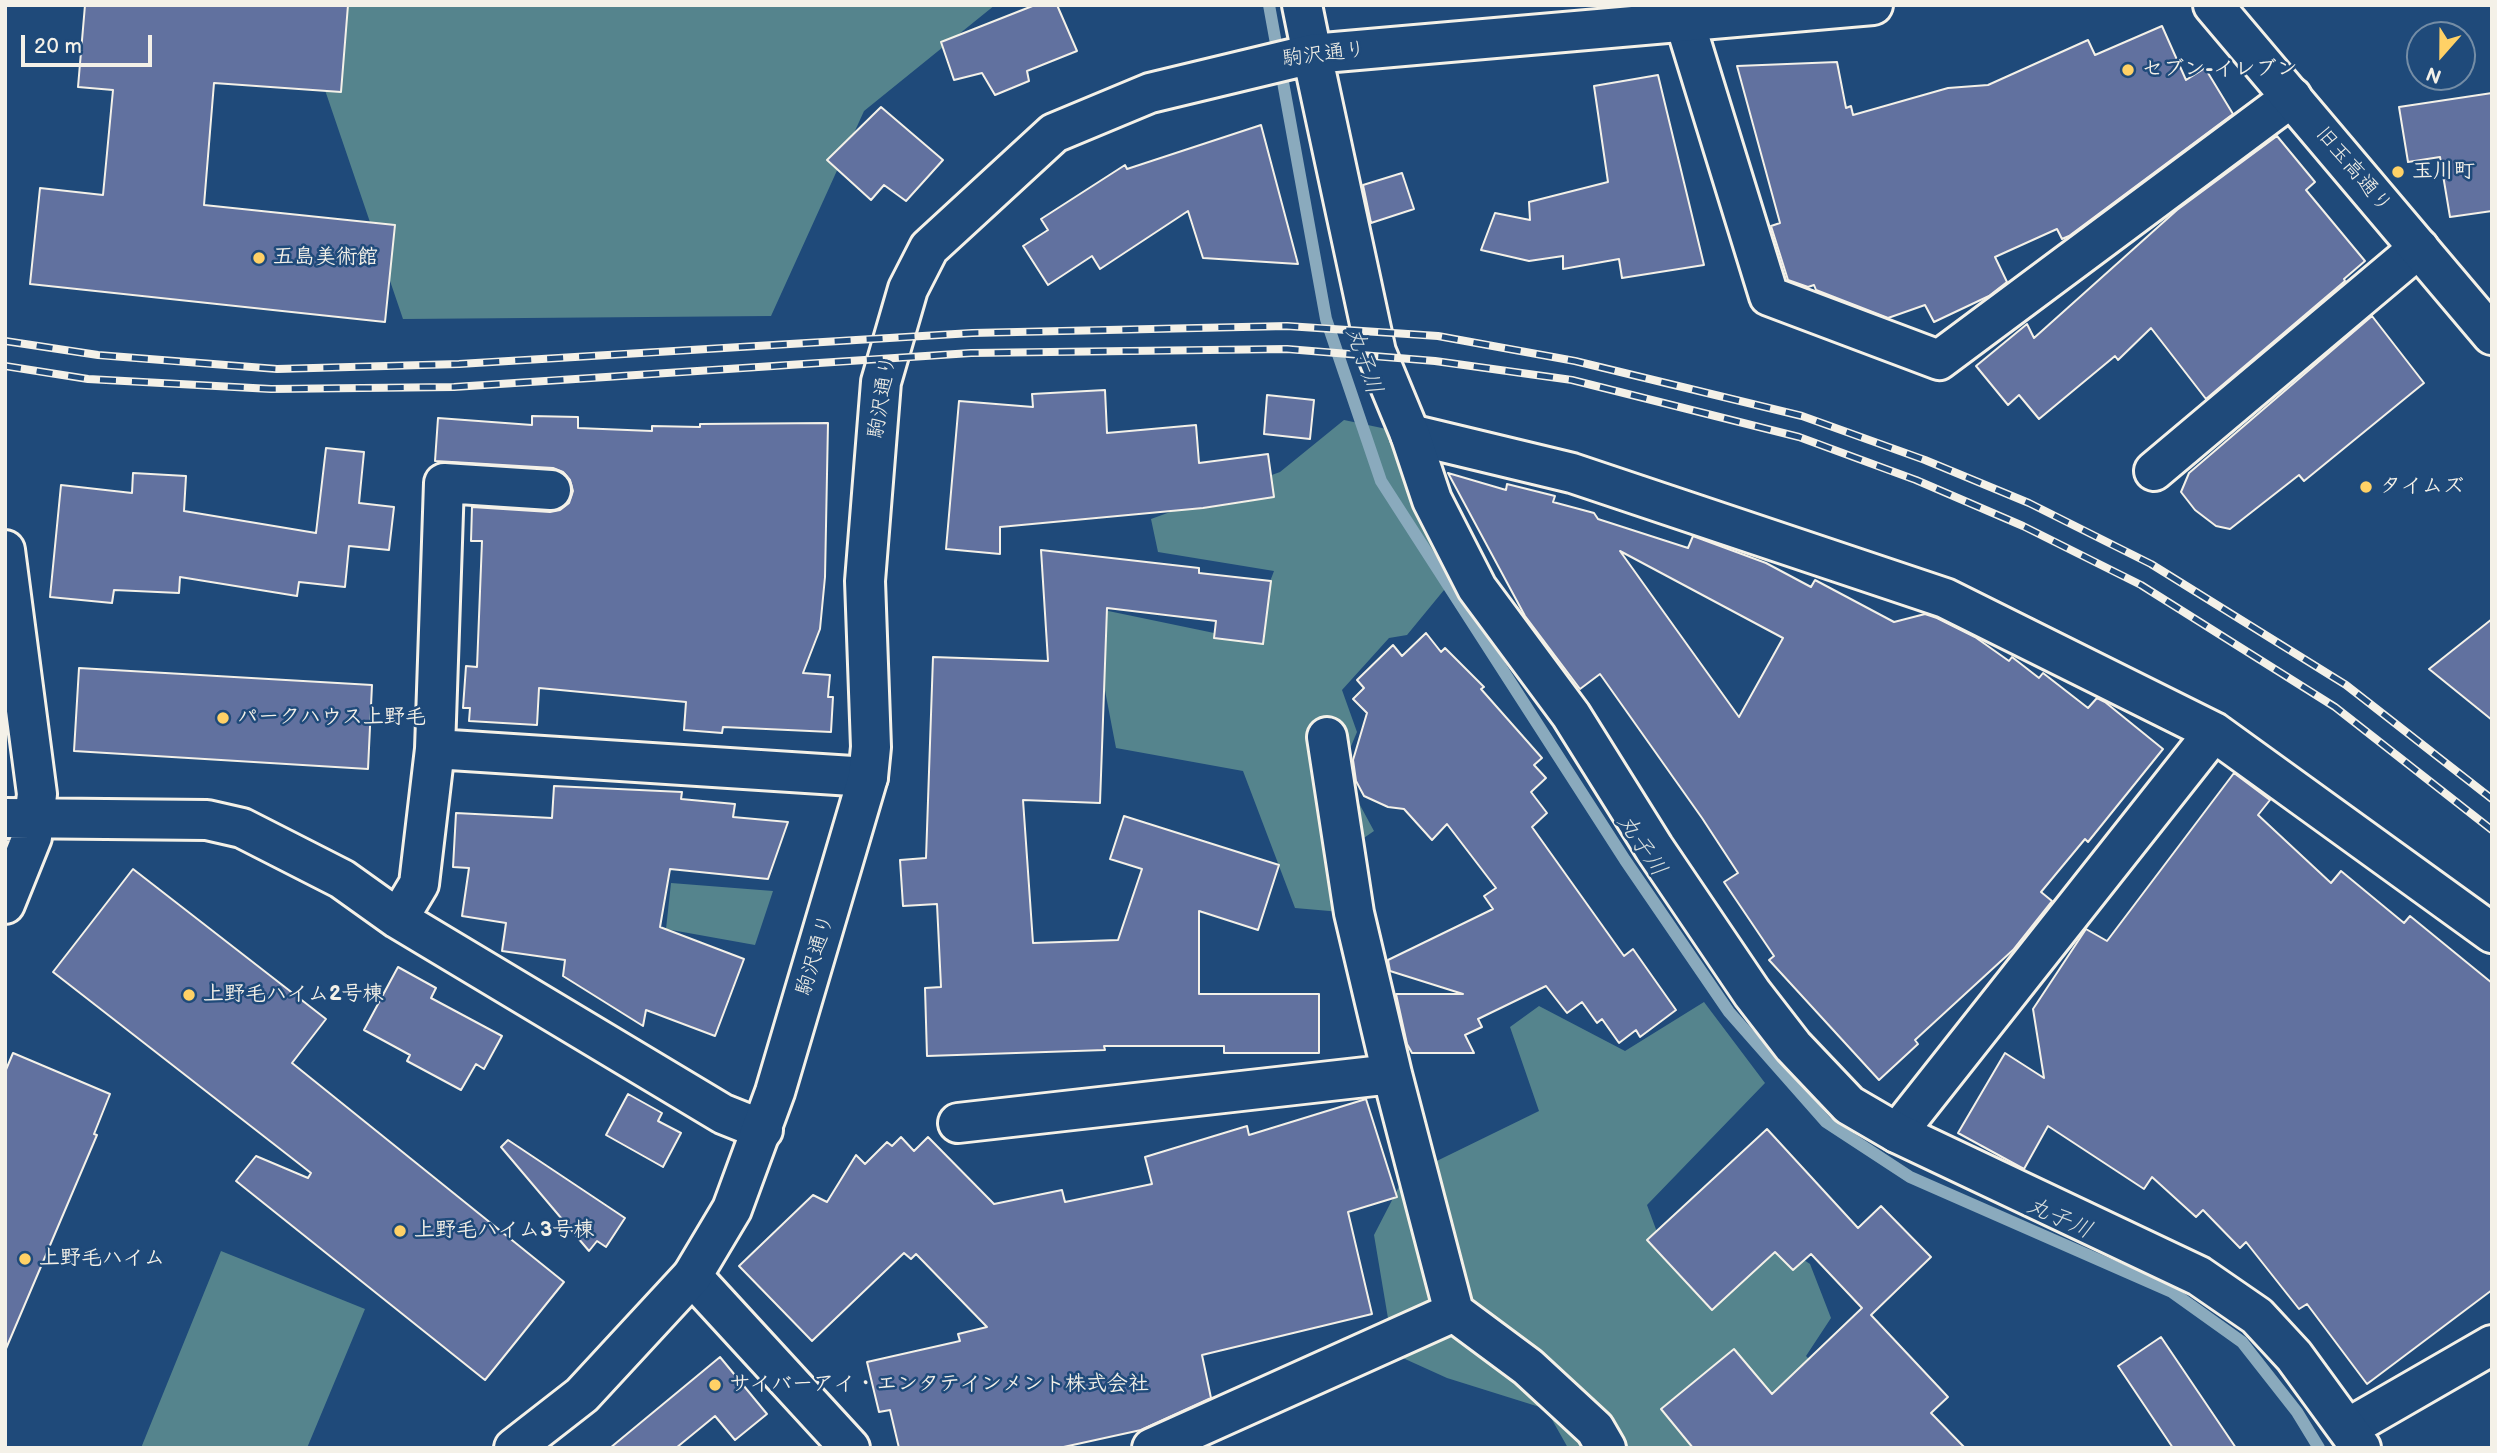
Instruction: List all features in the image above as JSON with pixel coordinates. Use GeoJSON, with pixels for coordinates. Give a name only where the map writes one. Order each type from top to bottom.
{"type":"FeatureCollection","features":[{"type":"Feature","properties":{"kind":"street"},"geometry":{"type":"LineString","coordinates":[[1302,5],[1376,352],[1410,434],[1432,500],[1477,588],[1571,715],[1654,848],[1752,993],[1793,1046],[1849,1105],[1897,1133],[2199,1276],[2257,1316],[2294,1356],[2355,1438],[2492,1345]]}},
{"type":"Feature","properties":{"kind":"street","name":"駒沢通り"},"geometry":{"type":"LineString","coordinates":[[514,1448],[582,1395],[692,1276],[732,1209],[763,1130],[868,777],[872,747],[865,581],[881,382],[908,289],[929,248],[1054,133],[1150,93],[1262,64],[1311,54],[1873,5]]}},
{"type":"Feature","properties":{"kind":"street","name":"旧玉高通り"},"geometry":{"type":"LineString","coordinates":[[2213,5],[2419,248],[2485,316]]}},
{"type":"Feature","properties":{"kind":"street"},"geometry":{"type":"LineString","coordinates":[[1685,23],[1769,296],[1939,360],[2292,97]]}},
{"type":"Feature","properties":{"kind":"street"},"geometry":{"type":"LineString","coordinates":[[2154,471],[2419,248]]}},
{"type":"Feature","properties":{"kind":"street"},"geometry":{"type":"LineString","coordinates":[[1410,434],[1572,473],[1945,598],[2214,732],[2492,933]]}},
{"type":"Feature","properties":{"kind":"street"},"geometry":{"type":"LineString","coordinates":[[398,919],[419,884],[435,748],[444,483],[551,490]]}},
{"type":"Feature","properties":{"kind":"street"},"geometry":{"type":"LineString","coordinates":[[5,550],[37,794],[20,818],[27,854],[5,904]]}},
{"type":"Feature","properties":{"kind":"street"},"geometry":{"type":"LineString","coordinates":[[1897,1133],[2214,732]]}},
{"type":"Feature","properties":{"kind":"street"},"geometry":{"type":"LineString","coordinates":[[1327,737],[1354,913],[1392,1074],[1454,1312],[1528,1367],[1595,1429],[1606,1448]]}},
{"type":"Feature","properties":{"kind":"street"},"geometry":{"type":"LineString","coordinates":[[435,748],[868,777]]}},
{"type":"Feature","properties":{"kind":"street"},"geometry":{"type":"LineString","coordinates":[[20,818],[207,820],[243,828],[342,879],[398,919],[723,1114],[763,1130]]}},
{"type":"Feature","properties":{"kind":"street"},"geometry":{"type":"LineString","coordinates":[[958,1123],[1392,1074]]}},
{"type":"Feature","properties":{"kind":"street"},"geometry":{"type":"LineString","coordinates":[[692,1276],[850,1448]]}},
{"type":"Feature","properties":{"kind":"street"},"geometry":{"type":"LineString","coordinates":[[1152,1448],[1454,1312]]}},
{"type":"Feature","properties":{"kind":"green space"},"geometry":{"type":"Polygon","coordinates":[[[296,5],[995,5],[864,111],[771,316],[403,319],[296,5]]]}},
{"type":"Feature","properties":{"kind":"green space"},"geometry":{"type":"Polygon","coordinates":[[[1344,420],[1396,431],[1458,573],[1407,635],[1389,638],[1342,690],[1357,732],[1341,770],[1374,831],[1339,855],[1341,912],[1295,908],[1243,771],[1116,748],[1089,607],[1243,639],[1255,621],[1274,571],[1158,552],[1151,519],[1280,472],[1344,420]]]}},
{"type":"Feature","properties":{"kind":"green space"},"geometry":{"type":"Polygon","coordinates":[[[671,883],[773,891],[755,945],[666,929],[671,883]]]}},
{"type":"Feature","properties":{"kind":"green space"},"geometry":{"type":"Polygon","coordinates":[[[1704,1002],[1765,1083],[1647,1205],[1664,1251],[1768,1236],[1810,1264],[1831,1318],[1806,1356],[1896,1448],[1568,1448],[1546,1409],[1447,1378],[1394,1354],[1374,1235],[1404,1177],[1539,1111],[1510,1027],[1539,1006],[1625,1051],[1704,1002]]]}},
{"type":"Feature","properties":{"kind":"green space"},"geometry":{"type":"Polygon","coordinates":[[[221,1251],[365,1309],[307,1448],[141,1448],[221,1251]]]}},
{"type":"Feature","properties":{"kind":"building"},"geometry":{"type":"Polygon","coordinates":[[[85,5],[348,5],[341,92],[214,83],[204,205],[395,225],[385,322],[30,284],[40,188],[103,195],[113,90],[78,87],[85,5]]]}},
{"type":"Feature","properties":{"kind":"building"},"geometry":{"type":"Polygon","coordinates":[[[1035,5],[1057,5],[1077,51],[1027,71],[1029,81],[995,95],[982,73],[954,80],[941,42],[1035,5]]]}},
{"type":"Feature","properties":{"kind":"building"},"geometry":{"type":"Polygon","coordinates":[[[2162,26],[2186,80],[2205,68],[2233,114],[2069,236],[2062,239],[2057,229],[1995,257],[2007,282],[1989,296],[1934,322],[1925,305],[1888,318],[1816,290],[1814,285],[1808,287],[1788,280],[1771,226],[1780,223],[1737,66],[1837,62],[1846,108],[1851,106],[1853,115],[1948,88],[1988,85],[2088,40],[2095,55],[2162,26]]]}},
{"type":"Feature","properties":{"kind":"building"},"geometry":{"type":"Polygon","coordinates":[[[1658,75],[1704,265],[1622,278],[1619,259],[1563,269],[1563,256],[1529,261],[1481,250],[1495,213],[1530,220],[1529,202],[1608,182],[1594,86],[1658,75]]]}},
{"type":"Feature","properties":{"kind":"building"},"geometry":{"type":"Polygon","coordinates":[[[2492,93],[2492,211],[2450,217],[2440,157],[2408,162],[2399,107],[2492,93]]]}},
{"type":"Feature","properties":{"kind":"building"},"geometry":{"type":"Polygon","coordinates":[[[881,107],[943,160],[906,201],[884,185],[871,200],[827,160],[881,107]]]}},
{"type":"Feature","properties":{"kind":"building"},"geometry":{"type":"Polygon","coordinates":[[[1261,125],[1298,264],[1203,258],[1188,211],[1100,269],[1092,256],[1048,285],[1023,246],[1048,230],[1041,219],[1125,165],[1127,169],[1261,125]]]}},
{"type":"Feature","properties":{"kind":"building"},"geometry":{"type":"Polygon","coordinates":[[[2277,136],[2315,182],[2306,190],[2365,261],[2344,279],[2345,281],[2206,399],[2151,328],[2118,360],[2115,356],[2039,419],[2019,395],[2008,405],[1976,366],[2027,324],[2034,338],[2177,210],[2277,136]]]}},
{"type":"Feature","properties":{"kind":"building"},"geometry":{"type":"Polygon","coordinates":[[[1402,173],[1414,209],[1371,223],[1363,185],[1402,173]]]}},
{"type":"Feature","properties":{"kind":"building"},"geometry":{"type":"Polygon","coordinates":[[[2372,316],[2424,383],[2304,481],[2299,475],[2230,529],[2216,526],[2195,510],[2181,492],[2189,473],[2372,316]]]}},
{"type":"Feature","properties":{"kind":"building"},"geometry":{"type":"Polygon","coordinates":[[[1105,390],[1107,433],[1196,425],[1199,463],[1268,454],[1274,497],[1203,508],[1000,527],[1000,554],[946,549],[959,401],[1033,407],[1032,394],[1105,390]]]}},
{"type":"Feature","properties":{"kind":"building"},"geometry":{"type":"Polygon","coordinates":[[[1267,395],[1314,400],[1310,439],[1264,434],[1267,395]]]}},
{"type":"Feature","properties":{"kind":"building"},"geometry":{"type":"Polygon","coordinates":[[[532,416],[578,417],[578,428],[652,431],[652,426],[828,423],[825,577],[820,629],[803,673],[830,675],[828,697],[833,697],[831,732],[723,727],[722,733],[684,730],[686,702],[539,688],[537,725],[469,721],[470,708],[463,708],[466,666],[477,667],[482,541],[471,541],[472,507],[550,512],[560,510],[569,503],[573,491],[570,480],[563,472],[553,468],[435,461],[438,418],[532,425],[532,416]]]}},
{"type":"Feature","properties":{"kind":"building"},"geometry":{"type":"Polygon","coordinates":[[[326,448],[364,452],[359,503],[394,507],[389,550],[349,546],[345,587],[299,582],[297,596],[180,577],[179,593],[114,590],[112,603],[50,597],[61,485],[132,493],[133,473],[186,476],[184,511],[316,533],[326,448]]]}},
{"type":"Feature","properties":{"kind":"building"},"geometry":{"type":"Polygon","coordinates":[[[1448,473],[1506,490],[1507,484],[1555,496],[1553,502],[1594,513],[1598,519],[1688,548],[1693,536],[1766,563],[1811,587],[1815,580],[1894,622],[1925,614],[1937,618],[1975,637],[2009,661],[2012,657],[2039,678],[2043,673],[2088,708],[2097,698],[2105,702],[2163,749],[2088,842],[2085,839],[2041,892],[2052,901],[2013,950],[1915,1040],[1918,1044],[1879,1080],[1769,960],[1774,956],[1724,882],[1738,873],[1600,674],[1580,689],[1525,616],[1448,473]],[[1620,551],[1739,717],[1783,638],[1620,551]]]}},
{"type":"Feature","properties":{"kind":"building"},"geometry":{"type":"Polygon","coordinates":[[[1041,550],[1199,568],[1199,573],[1271,581],[1263,644],[1214,638],[1216,621],[1107,608],[1100,803],[1023,800],[1033,943],[1118,940],[1142,869],[1110,859],[1124,816],[1279,865],[1258,930],[1199,911],[1199,994],[1319,994],[1319,1053],[1224,1053],[1224,1046],[1104,1046],[1105,1050],[927,1056],[925,988],[941,987],[937,904],[903,906],[900,860],[926,858],[933,657],[1048,661],[1041,550]]]}},
{"type":"Feature","properties":{"kind":"building"},"geometry":{"type":"Polygon","coordinates":[[[2492,619],[2492,720],[2429,669],[2492,619]]]}},
{"type":"Feature","properties":{"kind":"building"},"geometry":{"type":"Polygon","coordinates":[[[1426,633],[1441,652],[1445,648],[1484,687],[1481,689],[1542,758],[1534,765],[1546,778],[1531,792],[1547,813],[1532,827],[1624,956],[1633,949],[1676,1010],[1640,1037],[1636,1030],[1619,1043],[1602,1019],[1597,1023],[1582,1002],[1567,1013],[1546,986],[1478,1019],[1482,1027],[1465,1035],[1474,1053],[1412,1053],[1407,1044],[1396,994],[1463,994],[1390,971],[1388,960],[1493,909],[1484,896],[1496,888],[1447,824],[1432,840],[1404,809],[1388,807],[1364,796],[1356,781],[1353,760],[1367,713],[1353,699],[1364,688],[1357,680],[1393,645],[1402,656],[1426,633]]]}},
{"type":"Feature","properties":{"kind":"building","name":"パークハウス上野毛"},"geometry":{"type":"Polygon","coordinates":[[[79,668],[372,685],[368,769],[74,751],[79,668]]]}},
{"type":"Feature","properties":{"kind":"building"},"geometry":{"type":"Polygon","coordinates":[[[2234,773],[2270,800],[2258,815],[2331,883],[2341,871],[2404,923],[2410,916],[2492,983],[2492,1290],[2367,1384],[2307,1304],[2299,1309],[2246,1242],[2240,1248],[2203,1210],[2196,1217],[2152,1177],[2144,1189],[2048,1126],[2024,1169],[1958,1133],[2005,1053],[2044,1078],[2033,1009],[2086,929],[2107,941],[2234,773]]]}},
{"type":"Feature","properties":{"kind":"building"},"geometry":{"type":"Polygon","coordinates":[[[554,786],[682,792],[681,799],[735,804],[733,817],[788,822],[768,879],[670,869],[660,927],[744,959],[715,1036],[646,1010],[643,1026],[563,976],[565,960],[502,951],[506,923],[462,916],[469,868],[453,867],[456,813],[552,818],[554,786]]]}},
{"type":"Feature","properties":{"kind":"building"},"geometry":{"type":"Polygon","coordinates":[[[133,869],[326,1019],[292,1063],[564,1282],[485,1380],[236,1181],[256,1156],[308,1178],[311,1173],[53,972],[133,869]]]}},
{"type":"Feature","properties":{"kind":"building"},"geometry":{"type":"Polygon","coordinates":[[[398,967],[436,988],[431,998],[502,1036],[484,1069],[476,1064],[461,1090],[407,1061],[410,1055],[364,1030],[398,967]]]}},
{"type":"Feature","properties":{"kind":"building","name":"上野毛ハイム"},"geometry":{"type":"Polygon","coordinates":[[[13,1053],[110,1094],[94,1134],[97,1135],[5,1351],[5,1072],[13,1053]]]}},
{"type":"Feature","properties":{"kind":"building"},"geometry":{"type":"Polygon","coordinates":[[[628,1094],[662,1113],[658,1121],[681,1133],[663,1167],[606,1135],[628,1094]]]}},
{"type":"Feature","properties":{"kind":"building"},"geometry":{"type":"Polygon","coordinates":[[[1366,1099],[1397,1197],[1348,1212],[1372,1314],[1202,1355],[1211,1398],[1141,1430],[1059,1448],[899,1448],[890,1410],[879,1412],[867,1362],[960,1341],[958,1334],[987,1327],[916,1254],[911,1259],[904,1253],[812,1341],[739,1266],[813,1195],[827,1202],[856,1155],[865,1164],[887,1142],[892,1146],[901,1137],[914,1151],[928,1137],[994,1204],[1062,1190],[1065,1202],[1152,1184],[1145,1157],[1247,1126],[1249,1135],[1366,1099]]]}},
{"type":"Feature","properties":{"kind":"building"},"geometry":{"type":"Polygon","coordinates":[[[1767,1129],[1858,1228],[1881,1206],[1931,1257],[1871,1315],[1948,1397],[1931,1413],[1965,1448],[1693,1448],[1661,1409],[1734,1349],[1772,1394],[1862,1308],[1811,1254],[1793,1270],[1775,1252],[1712,1310],[1647,1240],[1767,1129]]]}},
{"type":"Feature","properties":{"kind":"building"},"geometry":{"type":"Polygon","coordinates":[[[508,1140],[625,1218],[606,1247],[597,1241],[589,1251],[501,1147],[508,1140]]]}},
{"type":"Feature","properties":{"kind":"building"},"geometry":{"type":"Polygon","coordinates":[[[2161,1337],[2236,1448],[2173,1448],[2118,1366],[2161,1337]]]}},
{"type":"Feature","properties":{"kind":"building","name":"サイバーアイ・エンタテインメント株式会社"},"geometry":{"type":"Polygon","coordinates":[[[720,1357],[767,1414],[735,1440],[715,1416],[676,1448],[610,1448],[720,1357]]]}},
{"type":"Feature","properties":{"kind":"waterway","name":"丸子川"},"geometry":{"type":"LineString","coordinates":[[1269,5],[1326,319],[1381,481],[1625,860],[1729,1012],[1826,1122],[1910,1177],[2172,1292],[2242,1342],[2297,1412],[2319,1448]]}},
{"type":"Feature","properties":{"kind":"railway"},"geometry":{"type":"LineString","coordinates":[[5,341],[98,355],[277,369],[459,364],[972,333],[1287,326],[1438,336],[1575,361],[1802,416],[1925,460],[2029,503],[2151,564],[2346,685],[2492,799]]}},
{"type":"Feature","properties":{"kind":"railway"},"geometry":{"type":"LineString","coordinates":[[5,366],[88,379],[271,389],[454,387],[971,353],[1287,349],[1435,361],[1572,380],[1799,437],[1916,480],[2023,526],[2141,585],[2335,707],[2492,830]]}},
{"type":"Feature","properties":{"kind":"place","name":"セブン-イレブン"},"geometry":{"type":"Point","coordinates":[2128,70]}},
{"type":"Feature","properties":{"kind":"place","name":"玉川町"},"geometry":{"type":"Point","coordinates":[2398,172]}},
{"type":"Feature","properties":{"kind":"place","name":"五島美術館"},"geometry":{"type":"Point","coordinates":[259,258]}},
{"type":"Feature","properties":{"kind":"place","name":"タイムズ"},"geometry":{"type":"Point","coordinates":[2366,487]}},
{"type":"Feature","properties":{"kind":"place","name":"パークハウス上野毛"},"geometry":{"type":"Point","coordinates":[223,718]}},
{"type":"Feature","properties":{"kind":"place","name":"上野毛ハイム2号棟"},"geometry":{"type":"Point","coordinates":[189,995]}},
{"type":"Feature","properties":{"kind":"place","name":"上野毛ハイム3号棟"},"geometry":{"type":"Point","coordinates":[400,1231]}},
{"type":"Feature","properties":{"kind":"place","name":"上野毛ハイム"},"geometry":{"type":"Point","coordinates":[25,1259]}},
{"type":"Feature","properties":{"kind":"place","name":"サイバーアイ・エンタテインメント株式会社"},"geometry":{"type":"Point","coordinates":[715,1385]}}]}
